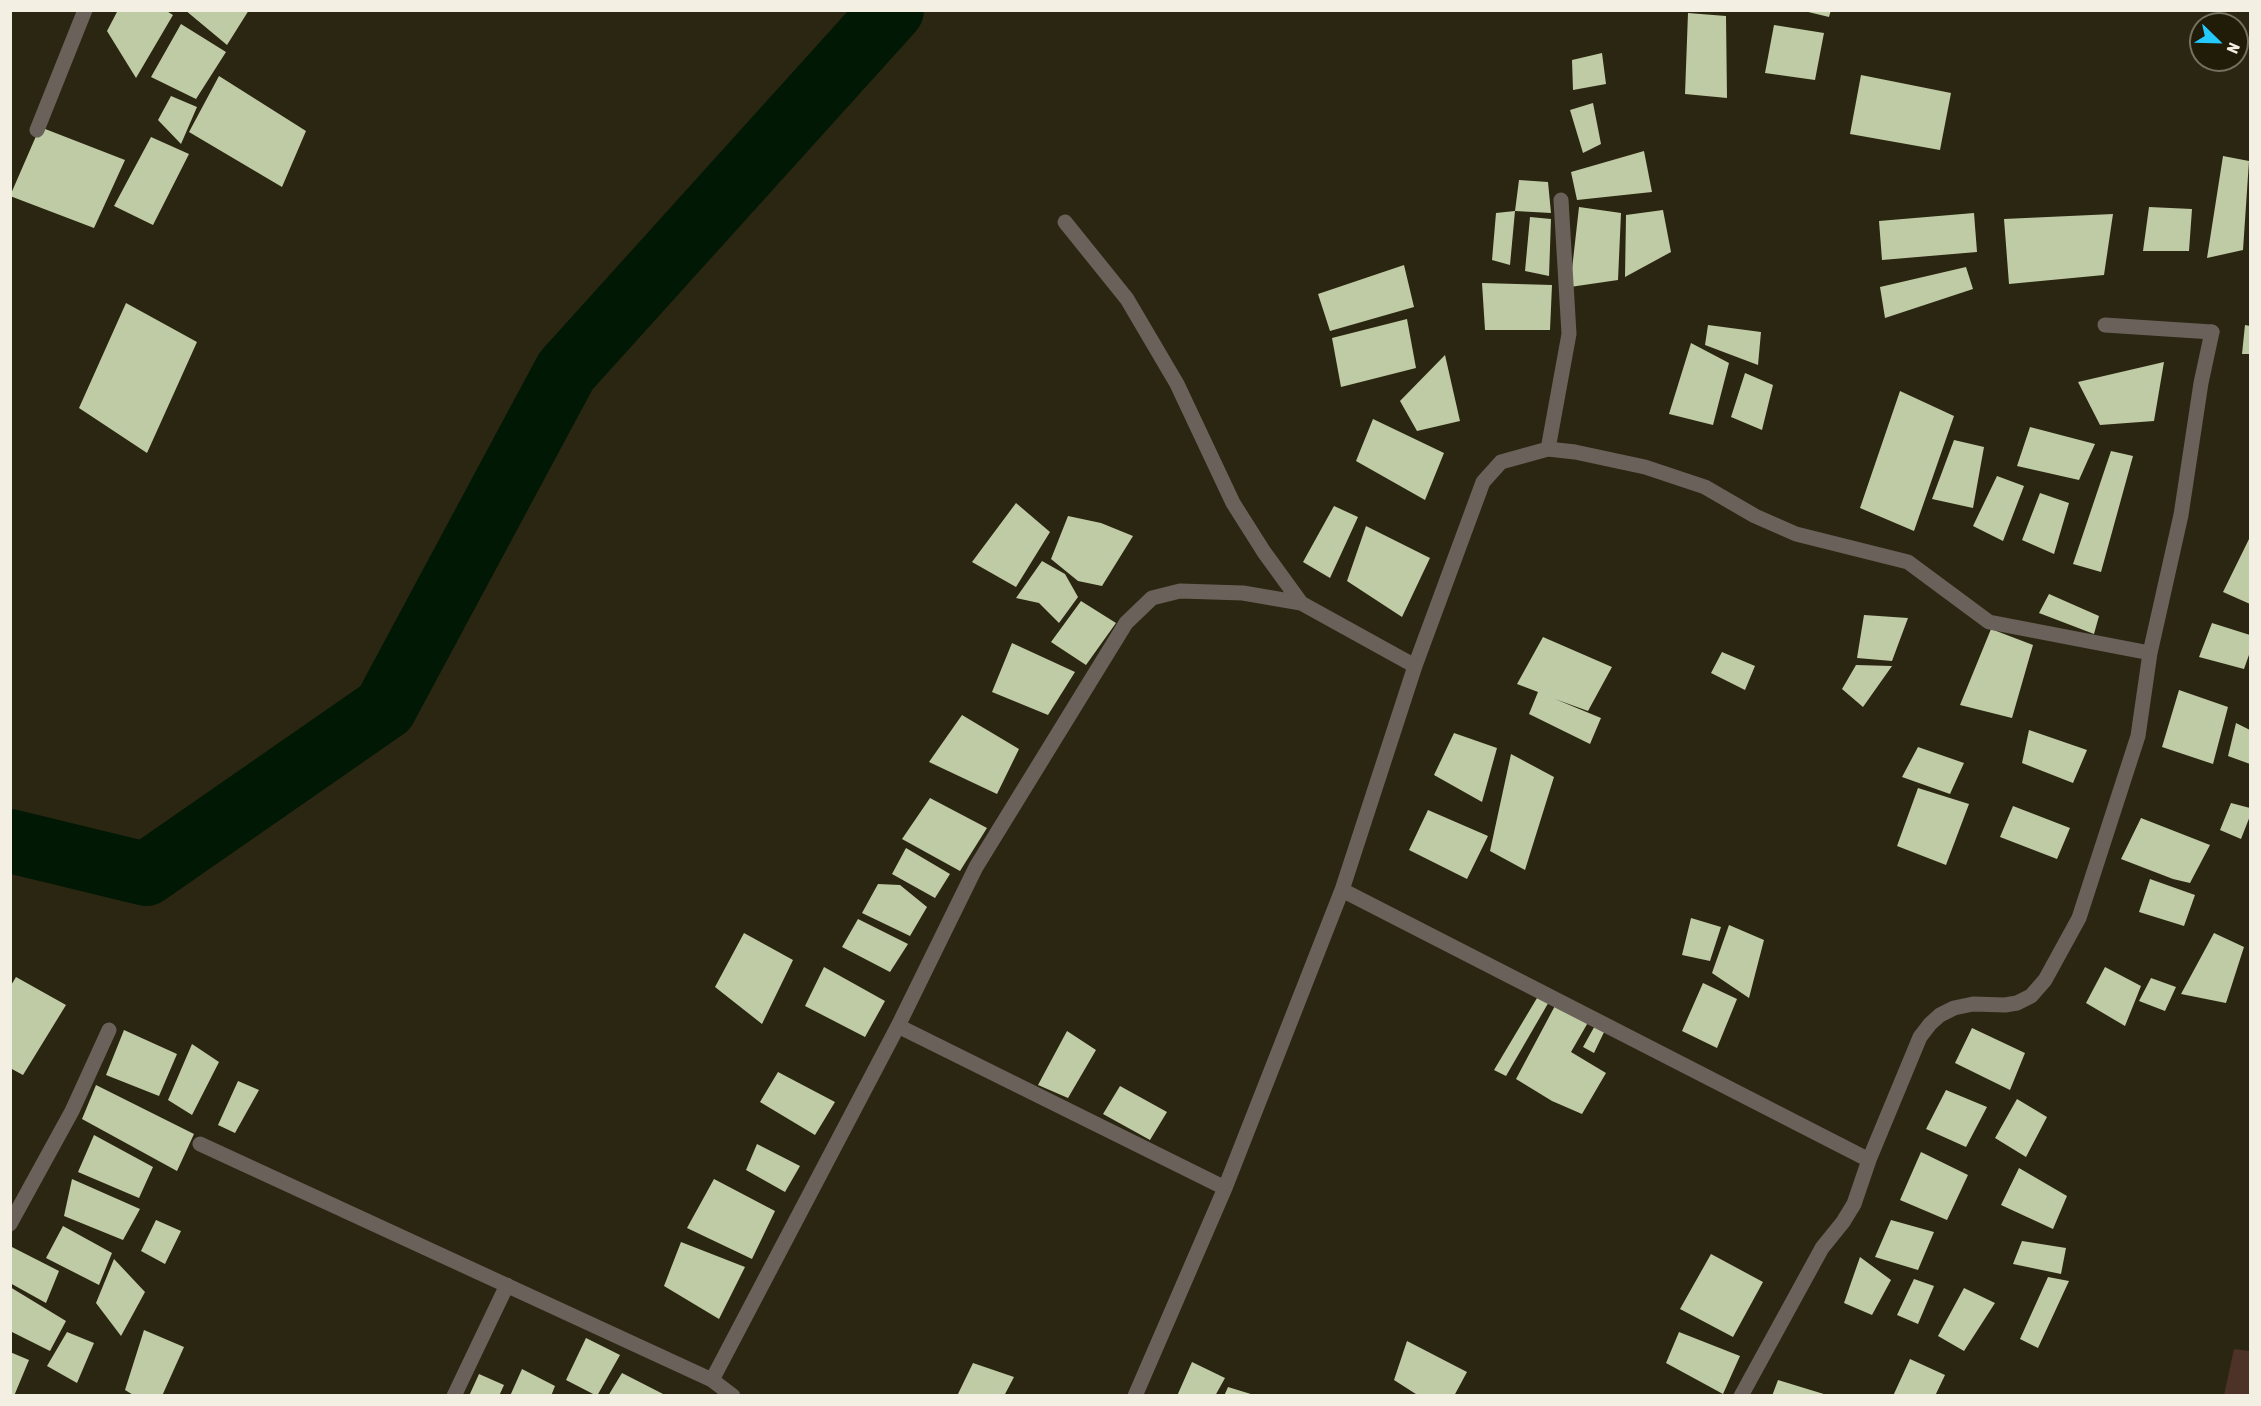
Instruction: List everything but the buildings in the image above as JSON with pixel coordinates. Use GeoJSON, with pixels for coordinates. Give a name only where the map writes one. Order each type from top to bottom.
{"type":"FeatureCollection","features":[{"type":"Feature","properties":{"kind":"street"},"geometry":{"type":"LineString","coordinates":[[37,130],[85,10]]}},
{"type":"Feature","properties":{"kind":"street"},"geometry":{"type":"LineString","coordinates":[[1548,449],[1569,334],[1561,200]]}},
{"type":"Feature","properties":{"kind":"street"},"geometry":{"type":"LineString","coordinates":[[1065,222],[1127,299],[1177,384],[1233,503],[1300,603]]}},
{"type":"Feature","properties":{"kind":"street"},"geometry":{"type":"LineString","coordinates":[[1741,1395],[1822,1248],[1854,1204],[1869,1161],[1920,1037],[1940,1015],[1954,1008],[1973,1004],[2005,1005],[2017,1003],[2031,996],[2045,980],[2079,918],[2138,736],[2150,653],[2181,515],[2201,384],[2212,332],[2104,325]]}},
{"type":"Feature","properties":{"kind":"street"},"geometry":{"type":"LineString","coordinates":[[1135,1395],[1225,1188],[1342,890],[1415,666],[1483,482],[1501,462],[1548,449],[1575,452],[1645,467],[1706,487],[1755,516],[1796,534],[1908,562],[1989,622],[2150,653]]}},
{"type":"Feature","properties":{"kind":"street"},"geometry":{"type":"LineString","coordinates":[[712,1380],[898,1026],[976,867],[1126,623],[1152,598],[1180,591],[1243,593],[1300,603],[1415,666]]}},
{"type":"Feature","properties":{"kind":"street"},"geometry":{"type":"LineString","coordinates":[[1342,890],[1869,1161]]}},
{"type":"Feature","properties":{"kind":"street"},"geometry":{"type":"LineString","coordinates":[[898,1026],[1225,1188]]}},
{"type":"Feature","properties":{"kind":"street"},"geometry":{"type":"LineString","coordinates":[[10,1224],[72,1111],[109,1030]]}},
{"type":"Feature","properties":{"kind":"street"},"geometry":{"type":"LineString","coordinates":[[200,1144],[712,1380],[733,1395]]}},
{"type":"Feature","properties":{"kind":"street"},"geometry":{"type":"LineString","coordinates":[[454,1395],[507,1285]]}},
{"type":"Feature","properties":{"kind":"shaded area"},"geometry":{"type":"Polygon","coordinates":[[[2234,1349],[2250,1351],[2250,1395],[2224,1395],[2234,1349]]]}},
{"type":"Feature","properties":{"kind":"waterway"},"geometry":{"type":"LineString","coordinates":[[10,841],[146,874],[385,708],[566,371],[892,10]]}}]}
